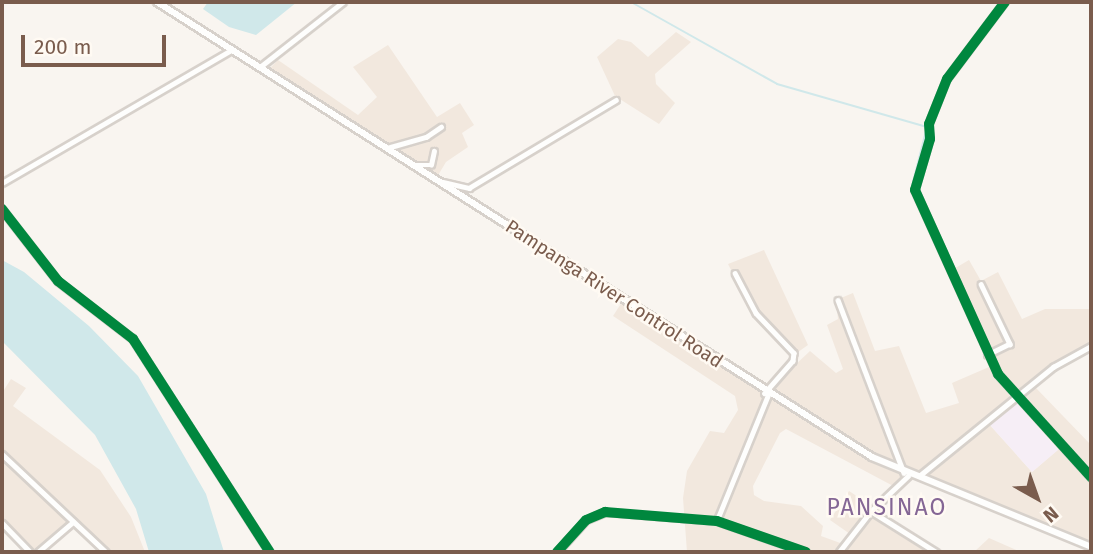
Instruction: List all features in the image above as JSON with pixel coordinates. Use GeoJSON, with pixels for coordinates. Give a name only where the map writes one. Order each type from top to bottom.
{"type":"FeatureCollection","features":[{"type":"Feature","properties":{"kind":"main road","name":"Pampanga River Control Road"},"geometry":{"type":"LineString","coordinates":[[157,2],[766,394],[906,475],[1091,547]]}},
{"type":"Feature","properties":{"kind":"street"},"geometry":{"type":"LineString","coordinates":[[260,67],[343,2]]}},
{"type":"Feature","properties":{"kind":"street"},"geometry":{"type":"LineString","coordinates":[[1005,2],[947,79],[929,124],[930,139],[914,185],[987,355],[1016,397],[1091,477]]}},
{"type":"Feature","properties":{"kind":"street"},"geometry":{"type":"LineString","coordinates":[[2,183],[231,50]]}},
{"type":"Feature","properties":{"kind":"street"},"geometry":{"type":"LineString","coordinates":[[434,179],[469,188],[616,100]]}},
{"type":"Feature","properties":{"kind":"street"},"geometry":{"type":"LineString","coordinates":[[387,149],[426,137],[441,127]]}},
{"type":"Feature","properties":{"kind":"street"},"geometry":{"type":"LineString","coordinates":[[412,164],[431,165],[433,151]]}},
{"type":"Feature","properties":{"kind":"street"},"geometry":{"type":"LineString","coordinates":[[2,209],[58,281],[133,339],[270,552]]}},
{"type":"Feature","properties":{"kind":"street"},"geometry":{"type":"LineString","coordinates":[[717,521],[766,394],[793,361],[794,353],[756,313],[735,273]]}},
{"type":"Feature","properties":{"kind":"street"},"geometry":{"type":"LineString","coordinates":[[981,284],[1010,344],[987,355]]}},
{"type":"Feature","properties":{"kind":"street"},"geometry":{"type":"LineString","coordinates":[[838,300],[906,475],[871,511],[839,552]]}},
{"type":"Feature","properties":{"kind":"street"},"geometry":{"type":"LineString","coordinates":[[916,478],[1064,360],[1091,346]]}},
{"type":"Feature","properties":{"kind":"street"},"geometry":{"type":"LineString","coordinates":[[2,454],[106,552]]}},
{"type":"Feature","properties":{"kind":"street"},"geometry":{"type":"LineString","coordinates":[[871,511],[936,552]]}},
{"type":"Feature","properties":{"kind":"street"},"geometry":{"type":"LineString","coordinates":[[557,552],[597,513],[717,521],[806,552]]}},
{"type":"Feature","properties":{"kind":"street"},"geometry":{"type":"LineString","coordinates":[[38,552],[73,522]]}},
{"type":"Feature","properties":{"kind":"street"},"geometry":{"type":"LineString","coordinates":[[2,523],[30,552]]}},
{"type":"Feature","properties":{"kind":"shaded area"},"geometry":{"type":"Polygon","coordinates":[[[676,32],[691,42],[655,74],[656,84],[675,103],[659,124],[615,96],[597,57],[618,39],[631,42],[648,57],[676,32]]]}},
{"type":"Feature","properties":{"kind":"shaded area"},"geometry":{"type":"Polygon","coordinates":[[[388,45],[437,117],[460,103],[474,125],[462,133],[468,147],[446,162],[437,177],[268,70],[278,60],[358,115],[377,97],[353,67],[388,45]]]}},
{"type":"Feature","properties":{"kind":"shaded area"},"geometry":{"type":"Polygon","coordinates":[[[764,250],[808,345],[791,357],[754,315],[728,264],[764,250]]]}},
{"type":"Feature","properties":{"kind":"shaded area"},"geometry":{"type":"Polygon","coordinates":[[[969,260],[981,281],[998,272],[1022,319],[1045,309],[1091,309],[1091,343],[1062,358],[1016,396],[999,374],[952,270],[969,260]]]}},
{"type":"Feature","properties":{"kind":"shaded area"},"geometry":{"type":"Polygon","coordinates":[[[853,293],[875,351],[899,346],[926,413],[959,403],[952,383],[989,367],[1012,399],[897,488],[786,429],[780,433],[753,486],[754,495],[764,501],[801,506],[823,526],[821,536],[843,544],[850,534],[830,520],[849,491],[942,552],[687,552],[683,498],[687,471],[710,431],[724,433],[738,410],[735,396],[613,316],[624,299],[762,390],[776,383],[810,351],[836,373],[843,369],[827,325],[838,319],[836,300],[853,293]]]}},
{"type":"Feature","properties":{"kind":"shaded area"},"geometry":{"type":"Polygon","coordinates":[[[11,379],[26,388],[13,406],[100,470],[131,517],[145,552],[95,552],[97,549],[74,528],[43,552],[33,552],[2,520],[2,393],[11,379]]]}},
{"type":"Feature","properties":{"kind":"shaded area"},"geometry":{"type":"Polygon","coordinates":[[[1036,388],[1091,445],[1091,546],[923,477],[989,424],[1032,472],[1061,447],[1020,400],[1036,388]]]}},
{"type":"Feature","properties":{"kind":"shaded area"},"geometry":{"type":"Polygon","coordinates":[[[1015,401],[1058,450],[1032,472],[989,424],[1015,401]]]}},
{"type":"Feature","properties":{"kind":"shaded area"},"geometry":{"type":"Polygon","coordinates":[[[989,538],[1021,552],[974,552],[989,538]]]}},
{"type":"Feature","properties":{"kind":"water"},"geometry":{"type":"Polygon","coordinates":[[[208,2],[297,2],[256,35],[229,27],[203,9],[208,2]]]}},
{"type":"Feature","properties":{"kind":"water"},"geometry":{"type":"Polygon","coordinates":[[[2,260],[24,272],[89,326],[138,376],[206,494],[224,552],[149,552],[136,509],[95,435],[2,341],[2,260]]]}},
{"type":"Feature","properties":{"kind":"waterway"},"geometry":{"type":"LineString","coordinates":[[631,2],[777,84],[927,127],[911,190],[992,367]]}},
{"type":"Feature","properties":{"kind":"waterway"},"geometry":{"type":"LineString","coordinates":[[999,378],[1014,397]]}},
{"type":"Feature","properties":{"kind":"waterway"},"geometry":{"type":"LineString","coordinates":[[1016,400],[1071,458]]}},
{"type":"Feature","properties":{"kind":"cycle path"},"geometry":{"type":"LineString","coordinates":[[1005,2],[947,79],[929,124],[930,139],[915,190],[998,374],[1091,477]]}},
{"type":"Feature","properties":{"kind":"cycle path"},"geometry":{"type":"LineString","coordinates":[[2,209],[58,281],[133,339],[270,552]]}},
{"type":"Feature","properties":{"kind":"cycle path"},"geometry":{"type":"LineString","coordinates":[[557,552],[586,520],[605,512],[717,521],[806,552]]}},
{"type":"Feature","properties":{"kind":"district","name":"PANSINAO"},"geometry":{"type":"Point","coordinates":[887,507]}}]}
